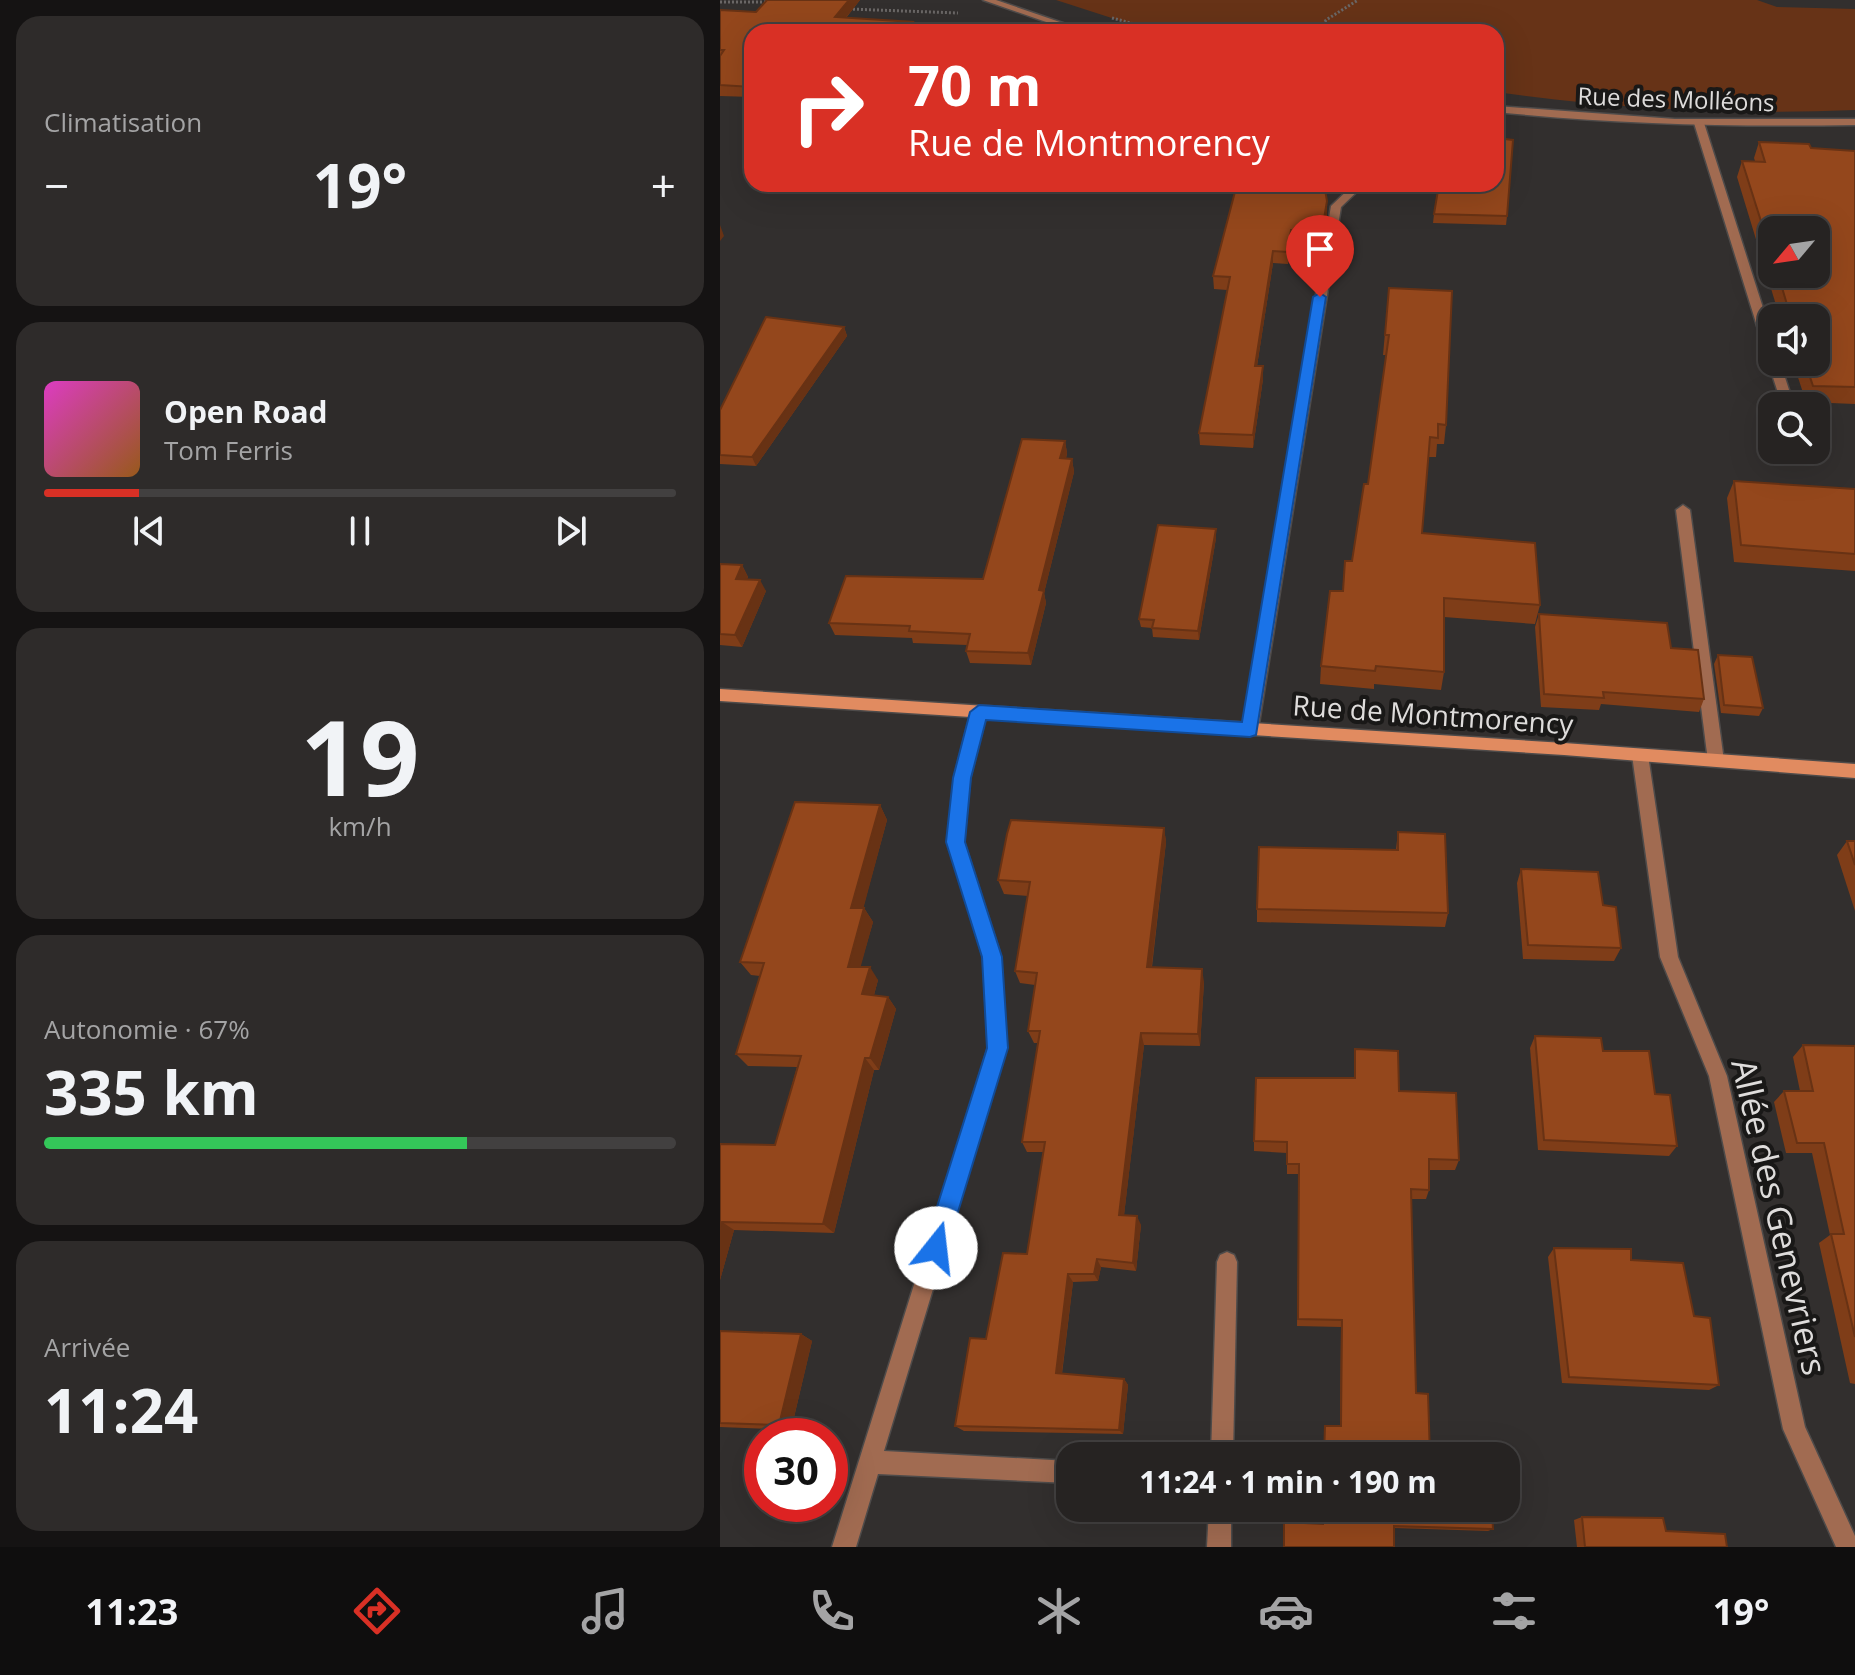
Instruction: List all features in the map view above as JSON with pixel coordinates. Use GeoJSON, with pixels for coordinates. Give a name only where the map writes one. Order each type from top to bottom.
{"type":"FeatureCollection","features":[{"type":"Feature","properties":{"kind":"street"},"geometry":{"type":"LineString","coordinates":[[992,2],[1059,24]]}},
{"type":"Feature","properties":{"kind":"street","name":"Rue des Molléons"},"geometry":{"type":"LineString","coordinates":[[1504,110],[1699,123],[1855,122]]}},
{"type":"Feature","properties":{"kind":"street"},"geometry":{"type":"LineString","coordinates":[[1699,123],[1758,311]]}},
{"type":"Feature","properties":{"kind":"street"},"geometry":{"type":"LineString","coordinates":[[1250,730],[1303,388],[1336,206],[1351,192]]}},
{"type":"Feature","properties":{"kind":"street"},"geometry":{"type":"LineString","coordinates":[[1683,510],[1716,761]]}},
{"type":"Feature","properties":{"kind":"street","name":"Rue de Montmorency"},"geometry":{"type":"LineString","coordinates":[[720,695],[1855,771]]}},
{"type":"Feature","properties":{"kind":"street"},"geometry":{"type":"LineString","coordinates":[[844,1547],[997,1048],[992,957],[956,842],[962,778],[979,712]]}},
{"type":"Feature","properties":{"kind":"street","name":"Allée des Genevriers"},"geometry":{"type":"LineString","coordinates":[[1640,755],[1669,957],[1718,1076],[1794,1429],[1848,1547]]}},
{"type":"Feature","properties":{"kind":"street"},"geometry":{"type":"LineString","coordinates":[[1222,1442],[1227,1262]]}},
{"type":"Feature","properties":{"kind":"street"},"geometry":{"type":"LineString","coordinates":[[871,1462],[1056,1471]]}},
{"type":"Feature","properties":{"kind":"street"},"geometry":{"type":"LineString","coordinates":[[1219,1547],[1220,1522]]}},
{"type":"Feature","properties":{"kind":"path"},"geometry":{"type":"LineString","coordinates":[[1324,24],[1358,0]]}},
{"type":"Feature","properties":{"kind":"path"},"geometry":{"type":"LineString","coordinates":[[720,2],[777,2]]}},
{"type":"Feature","properties":{"kind":"path"},"geometry":{"type":"LineString","coordinates":[[837,8],[942,14],[971,12],[992,2]]}},
{"type":"Feature","properties":{"kind":"shaded area"},"geometry":{"type":"Polygon","coordinates":[[[1056,0],[1757,0],[1777,7],[1855,9],[1855,110],[1765,112],[1675,109],[1585,103],[1504,93],[1504,24],[1130,24],[1056,0]]]}},
{"type":"Feature","properties":{"kind":"building"},"geometry":{"type":"Polygon","coordinates":[[[767,0],[849,0],[835,17],[913,22],[744,24],[744,86],[720,85],[720,56],[724,50],[720,50],[720,10],[756,12],[767,0]]]}},
{"type":"Feature","properties":{"kind":"building"},"geometry":{"type":"Polygon","coordinates":[[[1504,139],[1513,140],[1507,216],[1434,214],[1438,192],[1504,192],[1504,139]]]}},
{"type":"Feature","properties":{"kind":"building"},"geometry":{"type":"Polygon","coordinates":[[[1759,142],[1809,144],[1811,148],[1855,151],[1855,387],[1813,386],[1810,376],[1830,376],[1830,304],[1787,304],[1782,288],[1830,288],[1830,216],[1759,216],[1742,161],[1765,162],[1759,142]]]}},
{"type":"Feature","properties":{"kind":"building"},"geometry":{"type":"Polygon","coordinates":[[[1235,192],[1325,192],[1322,231],[1291,230],[1288,252],[1273,251],[1255,366],[1263,366],[1253,435],[1199,433],[1230,277],[1213,276],[1235,192]]]}},
{"type":"Feature","properties":{"kind":"building"},"geometry":{"type":"Polygon","coordinates":[[[1389,288],[1452,291],[1446,425],[1438,424],[1438,438],[1430,437],[1422,533],[1535,543],[1540,605],[1444,598],[1444,672],[1376,666],[1375,671],[1321,666],[1330,591],[1343,591],[1345,561],[1352,561],[1364,484],[1368,484],[1389,335],[1385,335],[1389,288]]]}},
{"type":"Feature","properties":{"kind":"building"},"geometry":{"type":"Polygon","coordinates":[[[766,317],[844,327],[752,457],[720,455],[720,410],[766,317]]]}},
{"type":"Feature","properties":{"kind":"building"},"geometry":{"type":"Polygon","coordinates":[[[1022,439],[1065,441],[1060,458],[1072,459],[1039,590],[1044,591],[1028,653],[966,651],[970,634],[909,631],[910,626],[829,623],[846,576],[983,579],[1022,439]]]}},
{"type":"Feature","properties":{"kind":"building"},"geometry":{"type":"Polygon","coordinates":[[[1734,481],[1855,489],[1855,554],[1741,545],[1734,481]]]}},
{"type":"Feature","properties":{"kind":"building"},"geometry":{"type":"Polygon","coordinates":[[[1158,525],[1216,529],[1198,631],[1152,628],[1154,620],[1139,619],[1158,525]]]}},
{"type":"Feature","properties":{"kind":"building"},"geometry":{"type":"Polygon","coordinates":[[[720,564],[742,565],[736,579],[760,580],[735,635],[720,634],[720,564]]]}},
{"type":"Feature","properties":{"kind":"building"},"geometry":{"type":"Polygon","coordinates":[[[1539,614],[1667,623],[1671,648],[1698,650],[1704,699],[1603,692],[1604,698],[1544,694],[1539,614]]]}},
{"type":"Feature","properties":{"kind":"building"},"geometry":{"type":"Polygon","coordinates":[[[1718,655],[1752,657],[1763,708],[1724,705],[1718,655]]]}},
{"type":"Feature","properties":{"kind":"building"},"geometry":{"type":"Polygon","coordinates":[[[795,802],[880,805],[851,908],[864,908],[848,967],[870,967],[862,994],[888,997],[870,1058],[865,1058],[823,1224],[722,1222],[720,1227],[720,1144],[775,1145],[801,1056],[736,1054],[764,963],[740,962],[795,802]]]}},
{"type":"Feature","properties":{"kind":"building"},"geometry":{"type":"Polygon","coordinates":[[[1011,820],[1164,828],[1147,967],[1202,969],[1198,1034],[1141,1033],[1119,1215],[1137,1216],[1133,1263],[1097,1259],[1094,1274],[1068,1274],[1056,1373],[1124,1379],[1119,1430],[955,1426],[970,1338],[986,1339],[1003,1253],[1027,1254],[1045,1142],[1022,1142],[1040,1031],[1028,1031],[1037,973],[1015,971],[1030,882],[998,880],[1011,820]]]}},
{"type":"Feature","properties":{"kind":"building"},"geometry":{"type":"Polygon","coordinates":[[[1398,832],[1445,834],[1448,913],[1257,909],[1259,847],[1398,850],[1398,832]]]}},
{"type":"Feature","properties":{"kind":"building"},"geometry":{"type":"Polygon","coordinates":[[[1847,841],[1855,841],[1855,865],[1847,841]]]}},
{"type":"Feature","properties":{"kind":"building"},"geometry":{"type":"Polygon","coordinates":[[[1521,869],[1598,872],[1603,905],[1616,907],[1621,948],[1528,945],[1521,869]]]}},
{"type":"Feature","properties":{"kind":"building"},"geometry":{"type":"Polygon","coordinates":[[[1535,1036],[1601,1038],[1603,1051],[1649,1051],[1655,1094],[1670,1095],[1677,1146],[1544,1140],[1535,1036]]]}},
{"type":"Feature","properties":{"kind":"building"},"geometry":{"type":"Polygon","coordinates":[[[1803,1045],[1855,1046],[1855,1337],[1831,1234],[1844,1234],[1824,1143],[1797,1143],[1784,1091],[1813,1091],[1803,1045]]]}},
{"type":"Feature","properties":{"kind":"building"},"geometry":{"type":"Polygon","coordinates":[[[1355,1049],[1398,1051],[1399,1091],[1456,1093],[1459,1160],[1429,1159],[1429,1190],[1411,1189],[1416,1393],[1428,1394],[1430,1442],[1324,1442],[1325,1426],[1341,1426],[1342,1320],[1298,1319],[1299,1164],[1287,1164],[1287,1142],[1254,1141],[1256,1078],[1355,1078],[1355,1049]]]}},
{"type":"Feature","properties":{"kind":"building"},"geometry":{"type":"Polygon","coordinates":[[[1554,1248],[1631,1249],[1631,1260],[1683,1263],[1694,1316],[1710,1318],[1719,1385],[1569,1377],[1554,1248]]]}},
{"type":"Feature","properties":{"kind":"building"},"geometry":{"type":"Polygon","coordinates":[[[720,1331],[801,1334],[781,1418],[744,1418],[744,1424],[720,1423],[720,1331]]]}},
{"type":"Feature","properties":{"kind":"building"},"geometry":{"type":"Polygon","coordinates":[[[1582,1517],[1663,1518],[1666,1531],[1725,1534],[1727,1547],[1585,1547],[1582,1517]]]}},
{"type":"Feature","properties":{"kind":"building"},"geometry":{"type":"Polygon","coordinates":[[[1284,1522],[1493,1522],[1493,1529],[1394,1526],[1394,1547],[1284,1547],[1284,1522]]]}},
{"type":"Feature","properties":{"kind":"route"},"geometry":{"type":"LineString","coordinates":[[936,1248],[997,1048],[992,957],[970,895],[956,842],[962,778],[979,712],[1250,730],[1320,297]]}}]}
